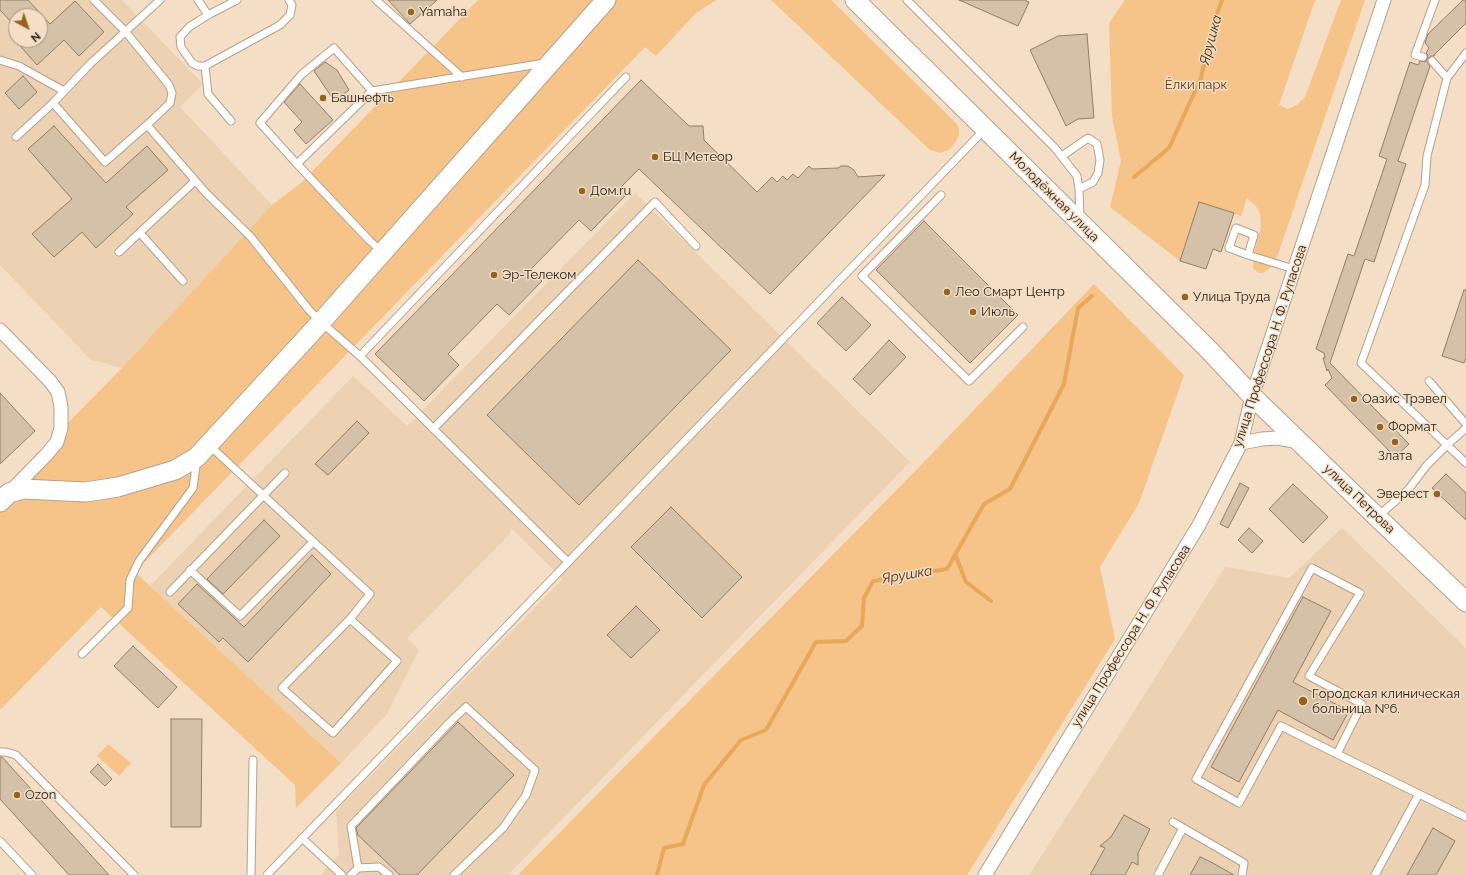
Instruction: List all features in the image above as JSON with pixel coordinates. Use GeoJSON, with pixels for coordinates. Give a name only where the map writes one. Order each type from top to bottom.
{"type":"FeatureCollection","features":[{"type":"Feature","properties":{"kind":"main road"},"geometry":{"type":"LineString","coordinates":[[4,498],[18,489],[28,488],[75,492],[108,489],[134,483],[175,470],[203,451],[321,322],[606,0]]}},
{"type":"Feature","properties":{"kind":"main road","name":"Молодёжная улица"},"geometry":{"type":"LineString","coordinates":[[855,0],[1209,350],[1252,396]]}},
{"type":"Feature","properties":{"kind":"main road","name":"улица Петрова"},"geometry":{"type":"LineString","coordinates":[[1252,396],[1466,602]]}},
{"type":"Feature","properties":{"kind":"street","name":"улица Профессора Н. Ф. Рупасова"},"geometry":{"type":"LineString","coordinates":[[985,875],[1199,525],[1241,443],[1252,396],[1384,0]]}},
{"type":"Feature","properties":{"kind":"street"},"geometry":{"type":"LineString","coordinates":[[0,330],[50,381],[59,396],[62,414],[59,435],[52,449],[4,498]]}},
{"type":"Feature","properties":{"kind":"street"},"geometry":{"type":"LineString","coordinates":[[1241,443],[1277,438],[1300,442]]}},
{"type":"Feature","properties":{"kind":"lane"},"geometry":{"type":"LineString","coordinates":[[53,103],[105,162],[170,103],[172,94],[168,85],[125,32],[94,0]]}},
{"type":"Feature","properties":{"kind":"lane"},"geometry":{"type":"LineString","coordinates":[[16,136],[53,103],[90,64],[160,0]]}},
{"type":"Feature","properties":{"kind":"lane"},"geometry":{"type":"LineString","coordinates":[[198,0],[208,16]]}},
{"type":"Feature","properties":{"kind":"lane"},"geometry":{"type":"LineString","coordinates":[[237,0],[189,28],[180,37],[181,47],[192,63],[198,66],[205,66],[280,25],[290,15],[292,5],[290,0]]}},
{"type":"Feature","properties":{"kind":"lane"},"geometry":{"type":"LineString","coordinates":[[376,0],[462,77]]}},
{"type":"Feature","properties":{"kind":"lane"},"geometry":{"type":"LineString","coordinates":[[907,0],[1062,156],[1077,176],[1080,223]]}},
{"type":"Feature","properties":{"kind":"lane"},"geometry":{"type":"LineString","coordinates":[[1423,57],[1415,55],[1435,0]]}},
{"type":"Feature","properties":{"kind":"lane"},"geometry":{"type":"LineString","coordinates":[[372,91],[334,48],[302,74],[260,123],[296,164],[382,252]]}},
{"type":"Feature","properties":{"kind":"lane"},"geometry":{"type":"LineString","coordinates":[[1466,53],[1446,78],[1427,156],[1425,185],[1361,363],[1466,463]]}},
{"type":"Feature","properties":{"kind":"lane"},"geometry":{"type":"LineString","coordinates":[[0,60],[20,66],[64,91]]}},
{"type":"Feature","properties":{"kind":"lane"},"geometry":{"type":"LineString","coordinates":[[1432,61],[1446,78]]}},
{"type":"Feature","properties":{"kind":"lane"},"geometry":{"type":"LineString","coordinates":[[296,164],[372,91],[551,62]]}},
{"type":"Feature","properties":{"kind":"lane"},"geometry":{"type":"LineString","coordinates":[[205,66],[208,94],[230,121]]}},
{"type":"Feature","properties":{"kind":"lane"},"geometry":{"type":"LineString","coordinates":[[360,356],[626,77]]}},
{"type":"Feature","properties":{"kind":"lane"},"geometry":{"type":"LineString","coordinates":[[147,125],[195,181],[250,236],[309,310],[360,356],[568,562]]}},
{"type":"Feature","properties":{"kind":"lane"},"geometry":{"type":"LineString","coordinates":[[267,875],[985,129]]}},
{"type":"Feature","properties":{"kind":"lane"},"geometry":{"type":"LineString","coordinates":[[1062,156],[1088,138],[1097,144],[1100,160],[1098,173],[1094,182],[1079,189]]}},
{"type":"Feature","properties":{"kind":"lane"},"geometry":{"type":"LineString","coordinates":[[119,252],[195,181]]}},
{"type":"Feature","properties":{"kind":"lane"},"geometry":{"type":"LineString","coordinates":[[941,195],[862,276],[969,381],[1023,327]]}},
{"type":"Feature","properties":{"kind":"lane"},"geometry":{"type":"LineString","coordinates":[[433,429],[655,202],[696,246]]}},
{"type":"Feature","properties":{"kind":"lane"},"geometry":{"type":"LineString","coordinates":[[140,233],[184,281]]}},
{"type":"Feature","properties":{"kind":"lane"},"geometry":{"type":"LineString","coordinates":[[1248,254],[1294,269]]}},
{"type":"Feature","properties":{"kind":"lane"},"geometry":{"type":"LineString","coordinates":[[1429,381],[1466,424]]}},
{"type":"Feature","properties":{"kind":"lane"},"geometry":{"type":"LineString","coordinates":[[1377,517],[1408,490],[1427,465],[1466,428]]}},
{"type":"Feature","properties":{"kind":"lane"},"geometry":{"type":"LineString","coordinates":[[82,654],[128,608],[130,580],[136,567],[193,488],[203,451],[263,496],[370,594],[350,619],[282,688],[333,733],[397,661],[350,619]]}},
{"type":"Feature","properties":{"kind":"lane"},"geometry":{"type":"LineString","coordinates":[[170,592],[285,472]]}},
{"type":"Feature","properties":{"kind":"lane"},"geometry":{"type":"LineString","coordinates":[[190,570],[240,616],[313,542]]}},
{"type":"Feature","properties":{"kind":"lane"},"geometry":{"type":"LineString","coordinates":[[1337,754],[1362,704],[1308,676],[1360,593],[1312,568],[1196,779],[1240,803],[1281,726],[1337,754],[1466,817]]}},
{"type":"Feature","properties":{"kind":"lane"},"geometry":{"type":"LineString","coordinates":[[358,868],[351,826],[450,721],[466,707],[535,770],[526,794],[503,828],[454,875]]}},
{"type":"Feature","properties":{"kind":"lane"},"geometry":{"type":"LineString","coordinates":[[0,752],[16,755],[134,875]]}},
{"type":"Feature","properties":{"kind":"lane"},"geometry":{"type":"LineString","coordinates":[[251,875],[253,760]]}},
{"type":"Feature","properties":{"kind":"lane"},"geometry":{"type":"LineString","coordinates":[[1376,875],[1419,794]]}},
{"type":"Feature","properties":{"kind":"lane"},"geometry":{"type":"LineString","coordinates":[[1173,822],[1244,863],[1242,875]]}},
{"type":"Feature","properties":{"kind":"lane"},"geometry":{"type":"LineString","coordinates":[[1158,875],[1183,828]]}},
{"type":"Feature","properties":{"kind":"lane"},"geometry":{"type":"LineString","coordinates":[[302,838],[342,875]]}},
{"type":"Feature","properties":{"kind":"lane"},"geometry":{"type":"LineString","coordinates":[[0,841],[32,875]]}},
{"type":"Feature","properties":{"kind":"lane"},"geometry":{"type":"LineString","coordinates":[[351,875],[358,868],[380,867],[389,875]]}},
{"type":"Feature","properties":{"kind":"shaded area"},"geometry":{"type":"Polygon","coordinates":[[[0,0],[122,0],[203,84],[180,107],[272,205],[122,368],[91,360],[0,265],[0,0]]]}},
{"type":"Feature","properties":{"kind":"shaded area"},"geometry":{"type":"Polygon","coordinates":[[[635,193],[910,462],[508,875],[323,875],[323,872],[339,854],[336,811],[563,579],[511,528],[510,534],[407,638],[419,650],[387,714],[341,763],[150,586],[353,376],[407,426],[635,193]]]}},
{"type":"Feature","properties":{"kind":"shaded area","name":"Городская клиническая больница №6."},"geometry":{"type":"Polygon","coordinates":[[[1342,528],[1466,648],[1466,875],[1029,875],[1225,567],[1289,578],[1342,528]]]}},
{"type":"Feature","properties":{"kind":"green space"},"geometry":{"type":"Polygon","coordinates":[[[478,0],[716,0],[696,13],[656,56],[645,47],[135,572],[341,763],[296,808],[295,785],[101,607],[0,710],[0,492],[122,368],[272,205],[301,183],[478,0]]]}},
{"type":"Feature","properties":{"kind":"green space"},"geometry":{"type":"Polygon","coordinates":[[[771,0],[831,0],[956,123],[959,129],[959,135],[954,145],[948,150],[940,153],[930,150],[771,0]]]}},
{"type":"Feature","properties":{"kind":"green space","name":"Ёлки парк"},"geometry":{"type":"Polygon","coordinates":[[[1125,0],[1315,0],[1279,105],[1288,109],[1297,105],[1305,97],[1341,0],[1365,0],[1277,257],[1270,268],[1263,273],[1258,273],[1253,268],[1253,257],[1261,227],[1260,214],[1256,206],[1247,198],[1241,216],[1199,202],[1180,261],[1110,207],[1121,161],[1112,116],[1109,23],[1125,0]]]}},
{"type":"Feature","properties":{"kind":"green space"},"geometry":{"type":"Polygon","coordinates":[[[1094,284],[1184,375],[1139,503],[1100,567],[1115,639],[967,875],[518,875],[928,458],[1094,284]]]}},
{"type":"Feature","properties":{"kind":"green space"},"geometry":{"type":"Polygon","coordinates":[[[108,744],[131,763],[119,776],[97,756],[108,744]]]}},
{"type":"Feature","properties":{"kind":"building"},"geometry":{"type":"Polygon","coordinates":[[[0,0],[28,0],[35,8],[8,8],[8,18],[0,10],[0,0]]]}},
{"type":"Feature","properties":{"kind":"building","name":"Yamaha"},"geometry":{"type":"Polygon","coordinates":[[[388,0],[437,0],[410,24],[388,0]]]}},
{"type":"Feature","properties":{"kind":"building"},"geometry":{"type":"Polygon","coordinates":[[[959,0],[1026,0],[1029,2],[1018,26],[959,0]]]}},
{"type":"Feature","properties":{"kind":"building"},"geometry":{"type":"Polygon","coordinates":[[[1463,0],[1466,0],[1466,23],[1434,56],[1427,59],[1428,55],[1426,53],[1429,48],[1425,43],[1428,34],[1463,0]]]}},
{"type":"Feature","properties":{"kind":"building"},"geometry":{"type":"Polygon","coordinates":[[[75,1],[104,32],[79,56],[64,40],[37,65],[22,48],[48,48],[48,22],[50,24],[75,1]]]}},
{"type":"Feature","properties":{"kind":"building"},"geometry":{"type":"Polygon","coordinates":[[[1087,34],[1094,118],[1078,119],[1066,126],[1030,50],[1058,36],[1087,34]]]}},
{"type":"Feature","properties":{"kind":"building"},"geometry":{"type":"Polygon","coordinates":[[[1427,59],[1430,66],[1398,161],[1406,164],[1374,262],[1365,259],[1330,363],[1409,444],[1395,457],[1325,385],[1332,378],[1328,369],[1327,371],[1323,358],[1325,358],[1324,353],[1316,349],[1348,254],[1354,256],[1387,159],[1379,156],[1410,62],[1418,65],[1420,61],[1425,62],[1427,59]]]}},
{"type":"Feature","properties":{"kind":"building"},"geometry":{"type":"Polygon","coordinates":[[[325,62],[337,70],[349,90],[335,102],[314,71],[325,62]]]}},
{"type":"Feature","properties":{"kind":"building"},"geometry":{"type":"Polygon","coordinates":[[[23,76],[37,92],[19,109],[5,93],[23,76]]]}},
{"type":"Feature","properties":{"kind":"building"},"geometry":{"type":"Polygon","coordinates":[[[641,80],[689,126],[703,126],[704,140],[757,192],[772,177],[777,182],[783,176],[787,180],[793,174],[798,178],[809,166],[812,169],[848,166],[854,170],[858,177],[885,175],[770,294],[639,169],[620,188],[627,194],[591,231],[579,220],[531,269],[542,281],[509,315],[497,304],[448,354],[459,365],[424,401],[375,354],[641,80]]]}},
{"type":"Feature","properties":{"kind":"building"},"geometry":{"type":"Polygon","coordinates":[[[300,84],[333,120],[306,144],[294,130],[302,122],[284,102],[300,84]]]}},
{"type":"Feature","properties":{"kind":"building"},"geometry":{"type":"Polygon","coordinates":[[[54,126],[106,183],[147,146],[168,170],[126,207],[133,214],[96,248],[82,232],[54,257],[32,234],[72,199],[28,149],[54,126]]]}},
{"type":"Feature","properties":{"kind":"building"},"geometry":{"type":"Polygon","coordinates":[[[1199,202],[1234,213],[1221,252],[1213,249],[1206,269],[1180,261],[1199,202]]]}},
{"type":"Feature","properties":{"kind":"building","name":"Лео Смарт Центр"},"geometry":{"type":"Polygon","coordinates":[[[924,221],[1018,315],[970,363],[876,270],[924,221]]]}},
{"type":"Feature","properties":{"kind":"building"},"geometry":{"type":"Polygon","coordinates":[[[638,260],[731,350],[579,505],[487,415],[638,260]]]}},
{"type":"Feature","properties":{"kind":"building"},"geometry":{"type":"Polygon","coordinates":[[[1464,290],[1466,290],[1466,358],[1464,363],[1442,356],[1464,290]]]}},
{"type":"Feature","properties":{"kind":"building"},"geometry":{"type":"Polygon","coordinates":[[[842,297],[871,325],[846,351],[817,323],[842,297]]]}},
{"type":"Feature","properties":{"kind":"building"},"geometry":{"type":"Polygon","coordinates":[[[889,340],[906,357],[870,395],[853,379],[889,340]]]}},
{"type":"Feature","properties":{"kind":"building"},"geometry":{"type":"Polygon","coordinates":[[[0,393],[35,431],[0,464],[0,393]]]}},
{"type":"Feature","properties":{"kind":"building"},"geometry":{"type":"Polygon","coordinates":[[[357,421],[369,433],[328,475],[315,464],[357,421]]]}},
{"type":"Feature","properties":{"kind":"building"},"geometry":{"type":"Polygon","coordinates":[[[1446,474],[1466,493],[1466,520],[1432,488],[1446,474]]]}},
{"type":"Feature","properties":{"kind":"building"},"geometry":{"type":"Polygon","coordinates":[[[1240,483],[1249,488],[1228,528],[1220,524],[1240,483]]]}},
{"type":"Feature","properties":{"kind":"building"},"geometry":{"type":"Polygon","coordinates":[[[1293,484],[1328,517],[1303,543],[1269,509],[1293,484]]]}},
{"type":"Feature","properties":{"kind":"building"},"geometry":{"type":"Polygon","coordinates":[[[671,507],[742,577],[702,618],[631,547],[671,507]]]}},
{"type":"Feature","properties":{"kind":"building"},"geometry":{"type":"Polygon","coordinates":[[[264,520],[280,536],[223,594],[207,579],[264,520]]]}},
{"type":"Feature","properties":{"kind":"building"},"geometry":{"type":"Polygon","coordinates":[[[1249,528],[1263,541],[1252,553],[1238,540],[1249,528]]]}},
{"type":"Feature","properties":{"kind":"building"},"geometry":{"type":"Polygon","coordinates":[[[312,555],[331,574],[248,662],[223,638],[219,642],[178,604],[197,584],[244,627],[312,555]]]}},
{"type":"Feature","properties":{"kind":"building"},"geometry":{"type":"Polygon","coordinates":[[[1303,597],[1331,611],[1293,682],[1349,711],[1333,740],[1278,710],[1239,782],[1211,767],[1303,597]]]}},
{"type":"Feature","properties":{"kind":"building"},"geometry":{"type":"Polygon","coordinates":[[[636,606],[660,630],[631,658],[607,635],[636,606]]]}},
{"type":"Feature","properties":{"kind":"building"},"geometry":{"type":"Polygon","coordinates":[[[133,646],[177,687],[158,708],[114,666],[133,646]]]}},
{"type":"Feature","properties":{"kind":"building"},"geometry":{"type":"Polygon","coordinates":[[[171,719],[202,719],[201,827],[171,827],[171,719]]]}},
{"type":"Feature","properties":{"kind":"building"},"geometry":{"type":"Polygon","coordinates":[[[458,722],[514,775],[417,875],[400,875],[358,835],[356,828],[458,722]]]}},
{"type":"Feature","properties":{"kind":"building"},"geometry":{"type":"Polygon","coordinates":[[[0,757],[2,757],[109,875],[69,875],[0,799],[0,757]]]}},
{"type":"Feature","properties":{"kind":"building"},"geometry":{"type":"Polygon","coordinates":[[[98,764],[112,779],[105,786],[90,772],[98,764]]]}},
{"type":"Feature","properties":{"kind":"building"},"geometry":{"type":"Polygon","coordinates":[[[1124,815],[1150,829],[1138,853],[1138,865],[1132,862],[1125,875],[1090,875],[1105,848],[1100,846],[1111,837],[1124,815]]]}},
{"type":"Feature","properties":{"kind":"building"},"geometry":{"type":"Polygon","coordinates":[[[1433,828],[1455,841],[1436,875],[1407,875],[1433,828]]]}},
{"type":"Feature","properties":{"kind":"building"},"geometry":{"type":"Polygon","coordinates":[[[1200,857],[1211,862],[1234,875],[1190,875],[1200,857]]]}},
{"type":"Feature","properties":{"kind":"waterway","name":"Ярушка"},"geometry":{"type":"LineString","coordinates":[[1134,177],[1169,148],[1201,78],[1212,27],[1222,0]]}},
{"type":"Feature","properties":{"kind":"waterway","name":"Ярушка"},"geometry":{"type":"LineString","coordinates":[[657,875],[664,848],[683,844],[704,785],[741,740],[766,730],[816,642],[846,641],[862,626],[864,598],[873,581],[947,569],[984,504],[1010,489],[1064,384],[1078,308],[1092,296]]}},
{"type":"Feature","properties":{"kind":"waterway"},"geometry":{"type":"LineString","coordinates":[[955,554],[966,582],[991,601]]}},
{"type":"Feature","properties":{"kind":"place","name":"Yamaha"},"geometry":{"type":"Point","coordinates":[411,12]}},
{"type":"Feature","properties":{"kind":"place","name":"Башнефть"},"geometry":{"type":"Point","coordinates":[323,98]}},
{"type":"Feature","properties":{"kind":"place","name":"БЦ Метеор"},"geometry":{"type":"Point","coordinates":[655,157]}},
{"type":"Feature","properties":{"kind":"place","name":"Дом.ru"},"geometry":{"type":"Point","coordinates":[582,191]}},
{"type":"Feature","properties":{"kind":"place","name":"Эр-Телеком"},"geometry":{"type":"Point","coordinates":[494,275]}},
{"type":"Feature","properties":{"kind":"place","name":"Лео Смарт Центр"},"geometry":{"type":"Point","coordinates":[947,292]}},
{"type":"Feature","properties":{"kind":"place","name":"Улица Труда"},"geometry":{"type":"Point","coordinates":[1185,297]}},
{"type":"Feature","properties":{"kind":"place","name":"Июль"},"geometry":{"type":"Point","coordinates":[973,312]}},
{"type":"Feature","properties":{"kind":"place","name":"Оазис Трэвел"},"geometry":{"type":"Point","coordinates":[1354,399]}},
{"type":"Feature","properties":{"kind":"place","name":"Формат"},"geometry":{"type":"Point","coordinates":[1380,427]}},
{"type":"Feature","properties":{"kind":"place","name":"Злата"},"geometry":{"type":"Point","coordinates":[1395,442]}},
{"type":"Feature","properties":{"kind":"place","name":"Эверест"},"geometry":{"type":"Point","coordinates":[1437,494]}},
{"type":"Feature","properties":{"kind":"place","name":"Городская клиническая больница №6."},"geometry":{"type":"Point","coordinates":[1303,701]}},
{"type":"Feature","properties":{"kind":"place","name":"Ozon"},"geometry":{"type":"Point","coordinates":[17,795]}}]}
